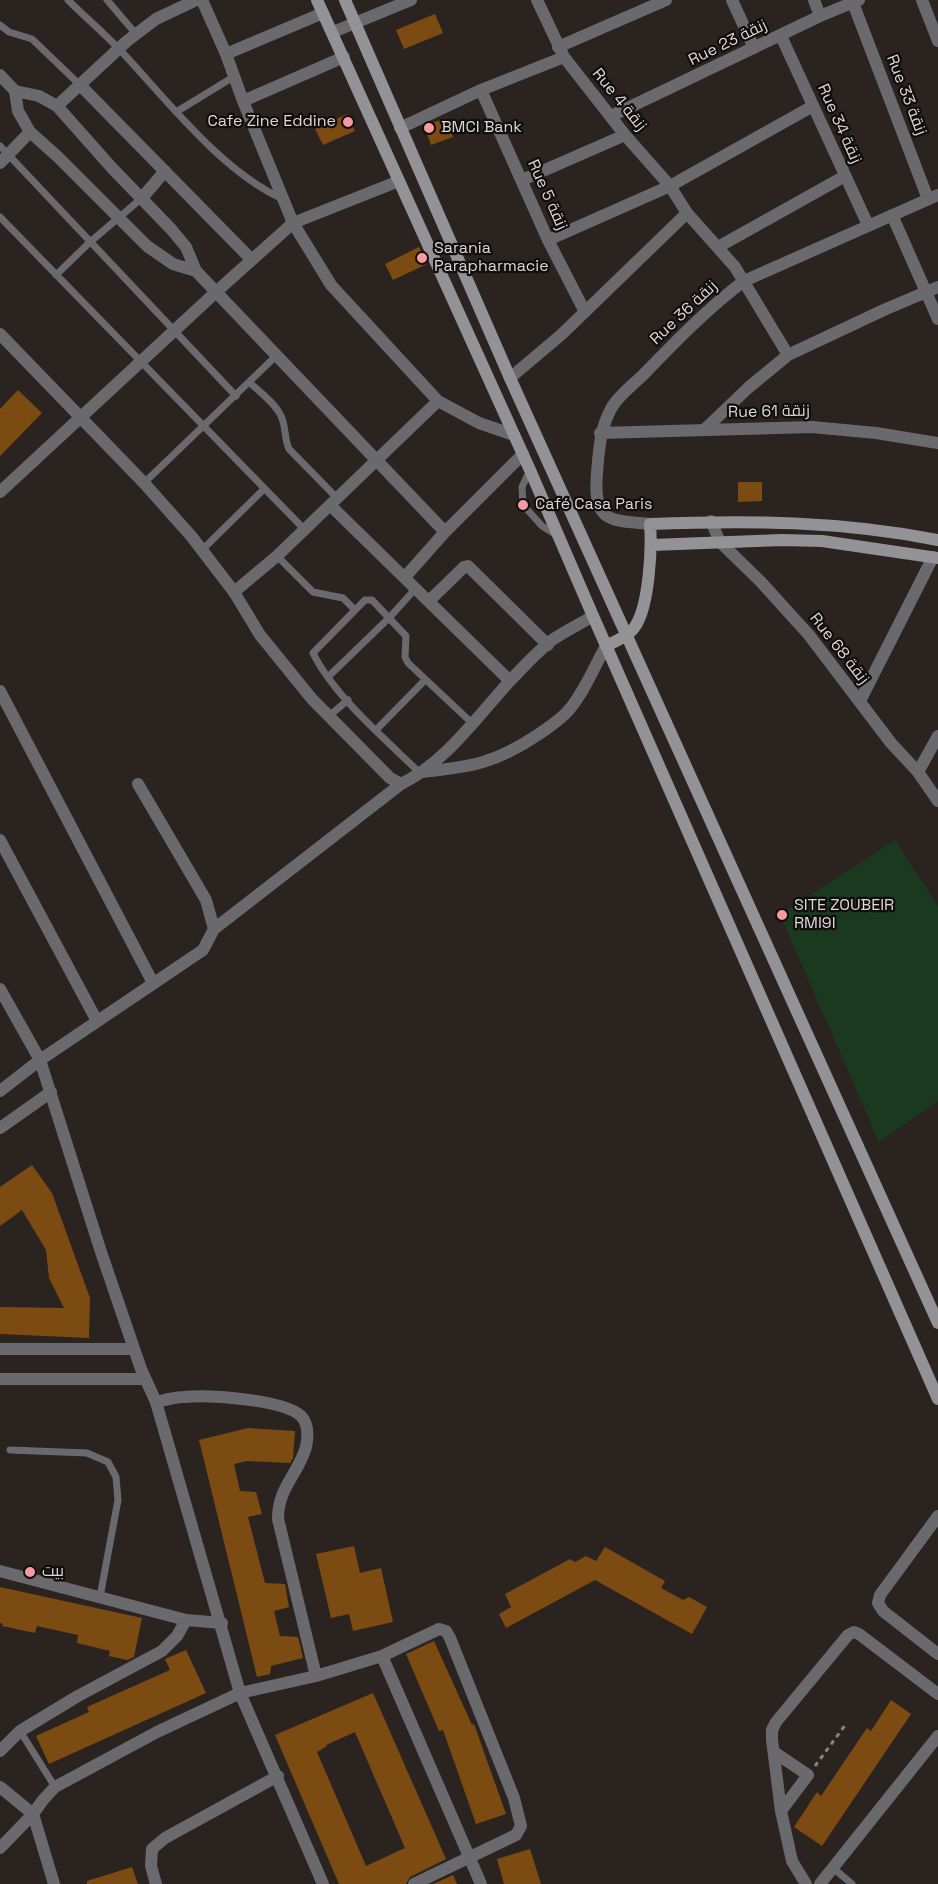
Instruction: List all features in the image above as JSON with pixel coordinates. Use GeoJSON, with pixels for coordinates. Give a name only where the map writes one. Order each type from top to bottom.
{"type":"FeatureCollection","features":[{"type":"Feature","properties":{"kind":"main road"},"geometry":{"type":"LineString","coordinates":[[317,0],[523,454],[938,1399]]}},
{"type":"Feature","properties":{"kind":"main road"},"geometry":{"type":"LineString","coordinates":[[345,0],[510,378],[938,1323]]}},
{"type":"Feature","properties":{"kind":"main road"},"geometry":{"type":"LineString","coordinates":[[606,646],[635,627],[642,612],[652,545],[650,524],[711,521],[795,522],[853,527],[938,540]]}},
{"type":"Feature","properties":{"kind":"main road"},"geometry":{"type":"LineString","coordinates":[[652,545],[822,541],[936,557]]}},
{"type":"Feature","properties":{"kind":"street"},"geometry":{"type":"LineString","coordinates":[[57,106],[136,34],[156,19],[196,0]]}},
{"type":"Feature","properties":{"kind":"street"},"geometry":{"type":"LineString","coordinates":[[202,0],[226,54],[293,223],[331,285],[438,401],[479,423],[514,435]]}},
{"type":"Feature","properties":{"kind":"street"},"geometry":{"type":"LineString","coordinates":[[333,32],[411,0]]}},
{"type":"Feature","properties":{"kind":"street","name":"Rue 4 زنقة"},"geometry":{"type":"LineString","coordinates":[[537,0],[561,52],[625,135],[670,186],[687,213],[744,281],[788,355]]}},
{"type":"Feature","properties":{"kind":"street"},"geometry":{"type":"LineString","coordinates":[[400,128],[666,0]]}},
{"type":"Feature","properties":{"kind":"street"},"geometry":{"type":"LineString","coordinates":[[732,0],[754,48]]}},
{"type":"Feature","properties":{"kind":"street"},"geometry":{"type":"LineString","coordinates":[[814,0],[820,16]]}},
{"type":"Feature","properties":{"kind":"street"},"geometry":{"type":"LineString","coordinates":[[922,0],[938,41]]}},
{"type":"Feature","properties":{"kind":"street","name":"Rue 23 زنقة"},"geometry":{"type":"LineString","coordinates":[[611,117],[820,16],[856,2]]}},
{"type":"Feature","properties":{"kind":"street","name":"Rue 33 زنقة"},"geometry":{"type":"LineString","coordinates":[[856,2],[933,197]]}},
{"type":"Feature","properties":{"kind":"street"},"geometry":{"type":"LineString","coordinates":[[226,54],[323,13]]}},
{"type":"Feature","properties":{"kind":"street","name":"Rue 34 زنقة"},"geometry":{"type":"LineString","coordinates":[[781,36],[868,225]]}},
{"type":"Feature","properties":{"kind":"street"},"geometry":{"type":"LineString","coordinates":[[243,101],[344,57]]}},
{"type":"Feature","properties":{"kind":"street"},"geometry":{"type":"LineString","coordinates":[[0,75],[15,91],[18,111],[30,132],[147,246],[173,264],[196,271]]}},
{"type":"Feature","properties":{"kind":"street"},"geometry":{"type":"LineString","coordinates":[[80,85],[252,260]]}},
{"type":"Feature","properties":{"kind":"street","name":"Rue 5 زنقة"},"geometry":{"type":"LineString","coordinates":[[481,90],[548,240],[585,312]]}},
{"type":"Feature","properties":{"kind":"street"},"geometry":{"type":"LineString","coordinates":[[15,91],[39,96],[57,106],[186,247],[196,271],[445,532]]}},
{"type":"Feature","properties":{"kind":"street"},"geometry":{"type":"LineString","coordinates":[[548,240],[670,186],[813,106]]}},
{"type":"Feature","properties":{"kind":"street"},"geometry":{"type":"LineString","coordinates":[[3,154],[30,132]]}},
{"type":"Feature","properties":{"kind":"street"},"geometry":{"type":"LineString","coordinates":[[522,180],[625,135]]}},
{"type":"Feature","properties":{"kind":"street"},"geometry":{"type":"LineString","coordinates":[[142,198],[165,171]]}},
{"type":"Feature","properties":{"kind":"street"},"geometry":{"type":"LineString","coordinates":[[718,248],[845,176]]}},
{"type":"Feature","properties":{"kind":"street"},"geometry":{"type":"LineString","coordinates":[[0,492],[293,223],[399,181]]}},
{"type":"Feature","properties":{"kind":"street","name":"Rue 36 زنقة"},"geometry":{"type":"LineString","coordinates":[[650,524],[616,521],[606,517],[599,508],[596,490],[600,433],[613,405],[690,327],[744,281],[933,197]]}},
{"type":"Feature","properties":{"kind":"street"},"geometry":{"type":"LineString","coordinates":[[510,378],[585,312],[687,213]]}},
{"type":"Feature","properties":{"kind":"street"},"geometry":{"type":"LineString","coordinates":[[892,215],[938,319]]}},
{"type":"Feature","properties":{"kind":"street"},"geometry":{"type":"LineString","coordinates":[[704,430],[748,388],[788,355],[886,309],[938,288]]}},
{"type":"Feature","properties":{"kind":"street"},"geometry":{"type":"LineString","coordinates":[[0,334],[144,483],[202,550],[234,592],[260,635],[329,716],[390,778],[401,784]]}},
{"type":"Feature","properties":{"kind":"street"},"geometry":{"type":"LineString","coordinates":[[234,592],[277,556],[438,401]]}},
{"type":"Feature","properties":{"kind":"street","name":"Rue 61 زنقة"},"geometry":{"type":"LineString","coordinates":[[600,433],[812,427],[876,433],[938,443]]}},
{"type":"Feature","properties":{"kind":"street"},"geometry":{"type":"LineString","coordinates":[[405,578],[445,532],[523,454]]}},
{"type":"Feature","properties":{"kind":"street"},"geometry":{"type":"LineString","coordinates":[[333,501],[405,578],[510,681]]}},
{"type":"Feature","properties":{"kind":"street","name":"Rue 68 زنقة"},"geometry":{"type":"LineString","coordinates":[[711,521],[720,542],[761,582],[809,635],[891,743],[918,772],[938,801]]}},
{"type":"Feature","properties":{"kind":"street"},"geometry":{"type":"LineString","coordinates":[[860,701],[936,557]]}},
{"type":"Feature","properties":{"kind":"street"},"geometry":{"type":"LineString","coordinates":[[429,601],[464,567],[468,566],[548,645]]}},
{"type":"Feature","properties":{"kind":"street"},"geometry":{"type":"LineString","coordinates":[[0,1090],[40,1060],[203,950],[214,929],[401,784],[440,757],[473,724],[510,681],[548,645],[593,616]]}},
{"type":"Feature","properties":{"kind":"street"},"geometry":{"type":"LineString","coordinates":[[420,773],[462,768],[490,761],[515,750],[549,728],[569,711],[606,646]]}},
{"type":"Feature","properties":{"kind":"street"},"geometry":{"type":"LineString","coordinates":[[0,680],[3,685],[0,691],[153,984]]}},
{"type":"Feature","properties":{"kind":"street"},"geometry":{"type":"LineString","coordinates":[[918,772],[938,736]]}},
{"type":"Feature","properties":{"kind":"street"},"geometry":{"type":"LineString","coordinates":[[138,784],[206,900],[214,929]]}},
{"type":"Feature","properties":{"kind":"street"},"geometry":{"type":"LineString","coordinates":[[0,840],[97,1021]]}},
{"type":"Feature","properties":{"kind":"street"},"geometry":{"type":"LineString","coordinates":[[0,989],[40,1060],[101,1252],[134,1349],[156,1402],[222,1623],[240,1693],[323,1884]]}},
{"type":"Feature","properties":{"kind":"street"},"geometry":{"type":"LineString","coordinates":[[0,1128],[51,1092]]}},
{"type":"Feature","properties":{"kind":"street"},"geometry":{"type":"LineString","coordinates":[[0,1349],[134,1349]]}},
{"type":"Feature","properties":{"kind":"street"},"geometry":{"type":"LineString","coordinates":[[0,1379],[145,1379]]}},
{"type":"Feature","properties":{"kind":"street"},"geometry":{"type":"LineString","coordinates":[[156,1402],[199,1396],[244,1399],[289,1410],[301,1416],[307,1426],[306,1448],[284,1488],[278,1505],[278,1519],[316,1676]]}},
{"type":"Feature","properties":{"kind":"street"},"geometry":{"type":"LineString","coordinates":[[938,1516],[880,1595],[878,1603],[883,1611],[938,1654]]}},
{"type":"Feature","properties":{"kind":"street"},"geometry":{"type":"LineString","coordinates":[[0,1571],[186,1620],[222,1623]]}},
{"type":"Feature","properties":{"kind":"street"},"geometry":{"type":"LineString","coordinates":[[0,1751],[20,1731],[78,1696],[162,1651],[177,1636],[186,1620]]}},
{"type":"Feature","properties":{"kind":"street"},"geometry":{"type":"LineString","coordinates":[[0,1848],[55,1787],[157,1732],[240,1693],[316,1676],[381,1656],[439,1629],[446,1631],[450,1638],[514,1798],[520,1827],[516,1835],[414,1884]]}},
{"type":"Feature","properties":{"kind":"street"},"geometry":{"type":"LineString","coordinates":[[806,1884],[792,1860],[781,1811],[772,1730],[776,1722],[848,1635],[854,1632],[860,1634],[938,1694]]}},
{"type":"Feature","properties":{"kind":"street"},"geometry":{"type":"LineString","coordinates":[[381,1656],[481,1884]]}},
{"type":"Feature","properties":{"kind":"street"},"geometry":{"type":"LineString","coordinates":[[820,1884],[938,1736]]}},
{"type":"Feature","properties":{"kind":"street"},"geometry":{"type":"LineString","coordinates":[[774,1752],[808,1775],[781,1811]]}},
{"type":"Feature","properties":{"kind":"street"},"geometry":{"type":"LineString","coordinates":[[156,1884],[151,1866],[153,1850],[165,1838],[278,1776]]}},
{"type":"Feature","properties":{"kind":"street"},"geometry":{"type":"LineString","coordinates":[[0,1787],[33,1814],[54,1884]]}},
{"type":"Feature","properties":{"kind":"lane"},"geometry":{"type":"LineString","coordinates":[[68,0],[119,48],[176,112],[248,180],[283,199]]}},
{"type":"Feature","properties":{"kind":"lane"},"geometry":{"type":"LineString","coordinates":[[107,0],[136,34]]}},
{"type":"Feature","properties":{"kind":"lane"},"geometry":{"type":"LineString","coordinates":[[0,25],[9,32],[32,39],[80,85]]}},
{"type":"Feature","properties":{"kind":"lane"},"geometry":{"type":"LineString","coordinates":[[176,112],[234,76]]}},
{"type":"Feature","properties":{"kind":"lane"},"geometry":{"type":"LineString","coordinates":[[3,154],[236,396]]}},
{"type":"Feature","properties":{"kind":"lane"},"geometry":{"type":"LineString","coordinates":[[56,275],[90,242],[142,198]]}},
{"type":"Feature","properties":{"kind":"lane"},"geometry":{"type":"LineString","coordinates":[[0,217],[304,530]]}},
{"type":"Feature","properties":{"kind":"lane"},"geometry":{"type":"LineString","coordinates":[[144,483],[277,356]]}},
{"type":"Feature","properties":{"kind":"lane"},"geometry":{"type":"LineString","coordinates":[[250,383],[279,412],[285,442],[289,449],[333,501]]}},
{"type":"Feature","properties":{"kind":"lane"},"geometry":{"type":"LineString","coordinates":[[530,470],[522,487],[523,505],[542,526],[558,536]]}},
{"type":"Feature","properties":{"kind":"lane"},"geometry":{"type":"LineString","coordinates":[[202,550],[264,489]]}},
{"type":"Feature","properties":{"kind":"lane"},"geometry":{"type":"LineString","coordinates":[[277,556],[313,592],[343,598],[355,610]]}},
{"type":"Feature","properties":{"kind":"lane"},"geometry":{"type":"LineString","coordinates":[[328,677],[390,617],[416,588]]}},
{"type":"Feature","properties":{"kind":"lane"},"geometry":{"type":"LineString","coordinates":[[420,773],[348,700],[328,677],[313,653],[355,610],[368,599],[390,617],[406,636],[405,657],[408,663],[473,724]]}},
{"type":"Feature","properties":{"kind":"lane"},"geometry":{"type":"LineString","coordinates":[[376,730],[425,680]]}},
{"type":"Feature","properties":{"kind":"lane"},"geometry":{"type":"LineString","coordinates":[[329,716],[348,700]]}},
{"type":"Feature","properties":{"kind":"lane"},"geometry":{"type":"LineString","coordinates":[[10,1450],[87,1453],[108,1462],[116,1477],[118,1500],[100,1597]]}},
{"type":"Feature","properties":{"kind":"lane"},"geometry":{"type":"LineString","coordinates":[[20,1731],[55,1787]]}},
{"type":"Feature","properties":{"kind":"lane"},"geometry":{"type":"LineString","coordinates":[[833,1868],[852,1884]]}},
{"type":"Feature","properties":{"kind":"path"},"geometry":{"type":"LineString","coordinates":[[808,1775],[846,1724]]}},
{"type":"Feature","properties":{"kind":"green space"},"geometry":{"type":"Polygon","coordinates":[[[895,840],[938,906],[938,1101],[879,1142],[780,915],[895,840]]]}},
{"type":"Feature","properties":{"kind":"building"},"geometry":{"type":"Polygon","coordinates":[[[435,14],[443,33],[404,49],[396,30],[435,14]]]}},
{"type":"Feature","properties":{"kind":"building"},"geometry":{"type":"Polygon","coordinates":[[[347,114],[355,131],[323,145],[315,129],[347,114]]]}},
{"type":"Feature","properties":{"kind":"building"},"geometry":{"type":"Polygon","coordinates":[[[446,118],[453,137],[431,145],[424,126],[446,118]]]}},
{"type":"Feature","properties":{"kind":"building"},"geometry":{"type":"Polygon","coordinates":[[[419,247],[427,264],[393,280],[385,264],[419,247]]]}},
{"type":"Feature","properties":{"kind":"building"},"geometry":{"type":"Polygon","coordinates":[[[18,390],[42,413],[0,456],[0,409],[18,390]]]}},
{"type":"Feature","properties":{"kind":"building"},"geometry":{"type":"Polygon","coordinates":[[[738,482],[762,482],[762,501],[738,502],[738,482]]]}},
{"type":"Feature","properties":{"kind":"building"},"geometry":{"type":"Polygon","coordinates":[[[32,1165],[52,1193],[90,1298],[89,1338],[0,1334],[0,1307],[64,1308],[49,1278],[46,1250],[22,1210],[0,1226],[0,1187],[32,1165]]]}},
{"type":"Feature","properties":{"kind":"building"},"geometry":{"type":"Polygon","coordinates":[[[248,1428],[295,1431],[293,1458],[290,1463],[247,1461],[234,1464],[240,1491],[256,1492],[262,1514],[248,1517],[265,1583],[285,1584],[289,1607],[274,1611],[280,1636],[298,1637],[303,1658],[271,1666],[270,1674],[257,1677],[199,1440],[248,1428]]]}},
{"type":"Feature","properties":{"kind":"building"},"geometry":{"type":"Polygon","coordinates":[[[354,1546],[360,1573],[381,1568],[393,1622],[353,1631],[349,1614],[331,1618],[316,1554],[354,1546]]]}},
{"type":"Feature","properties":{"kind":"building"},"geometry":{"type":"Polygon","coordinates":[[[605,1547],[665,1581],[661,1588],[683,1600],[689,1597],[707,1607],[692,1634],[595,1580],[506,1628],[499,1614],[511,1607],[505,1594],[570,1559],[575,1562],[586,1556],[596,1561],[605,1547]]]}},
{"type":"Feature","properties":{"kind":"building"},"geometry":{"type":"Polygon","coordinates":[[[0,1587],[142,1618],[134,1657],[127,1660],[109,1656],[110,1651],[77,1643],[78,1635],[37,1626],[35,1633],[2,1626],[3,1624],[0,1623],[0,1587]]]}},
{"type":"Feature","properties":{"kind":"building"},"geometry":{"type":"Polygon","coordinates":[[[434,1641],[472,1725],[474,1724],[506,1814],[476,1824],[443,1730],[439,1731],[406,1654],[434,1641]]]}},
{"type":"Feature","properties":{"kind":"building"},"geometry":{"type":"Polygon","coordinates":[[[186,1650],[206,1693],[49,1764],[36,1736],[89,1712],[87,1707],[170,1670],[165,1659],[186,1650]]]}},
{"type":"Feature","properties":{"kind":"building"},"geometry":{"type":"Polygon","coordinates":[[[373,1693],[446,1859],[410,1877],[406,1884],[339,1884],[275,1735],[373,1693]],[[355,1732],[326,1745],[317,1752],[366,1866],[405,1848],[355,1732]]]}},
{"type":"Feature","properties":{"kind":"building"},"geometry":{"type":"Polygon","coordinates":[[[891,1700],[911,1714],[822,1846],[794,1827],[817,1792],[821,1796],[867,1728],[871,1731],[891,1700]]]}},
{"type":"Feature","properties":{"kind":"building"},"geometry":{"type":"Polygon","coordinates":[[[530,1849],[541,1884],[504,1884],[497,1859],[530,1849]]]}},
{"type":"Feature","properties":{"kind":"building"},"geometry":{"type":"Polygon","coordinates":[[[132,1867],[138,1884],[87,1884],[87,1881],[132,1867]]]}},
{"type":"Feature","properties":{"kind":"building"},"geometry":{"type":"Polygon","coordinates":[[[453,1875],[457,1884],[433,1884],[453,1875]]]}},
{"type":"Feature","properties":{"kind":"place","name":"Cafe Zine Eddine"},"geometry":{"type":"Point","coordinates":[348,122]}},
{"type":"Feature","properties":{"kind":"place","name":"BMCI Bank"},"geometry":{"type":"Point","coordinates":[429,128]}},
{"type":"Feature","properties":{"kind":"place","name":"Sarania Parapharmacie"},"geometry":{"type":"Point","coordinates":[422,258]}},
{"type":"Feature","properties":{"kind":"place","name":"Café Casa Paris"},"geometry":{"type":"Point","coordinates":[523,505]}},
{"type":"Feature","properties":{"kind":"place","name":"SITE ZOUBEIR RMI9I"},"geometry":{"type":"Point","coordinates":[782,915]}},
{"type":"Feature","properties":{"kind":"place","name":"بيت"},"geometry":{"type":"Point","coordinates":[30,1572]}}]}
